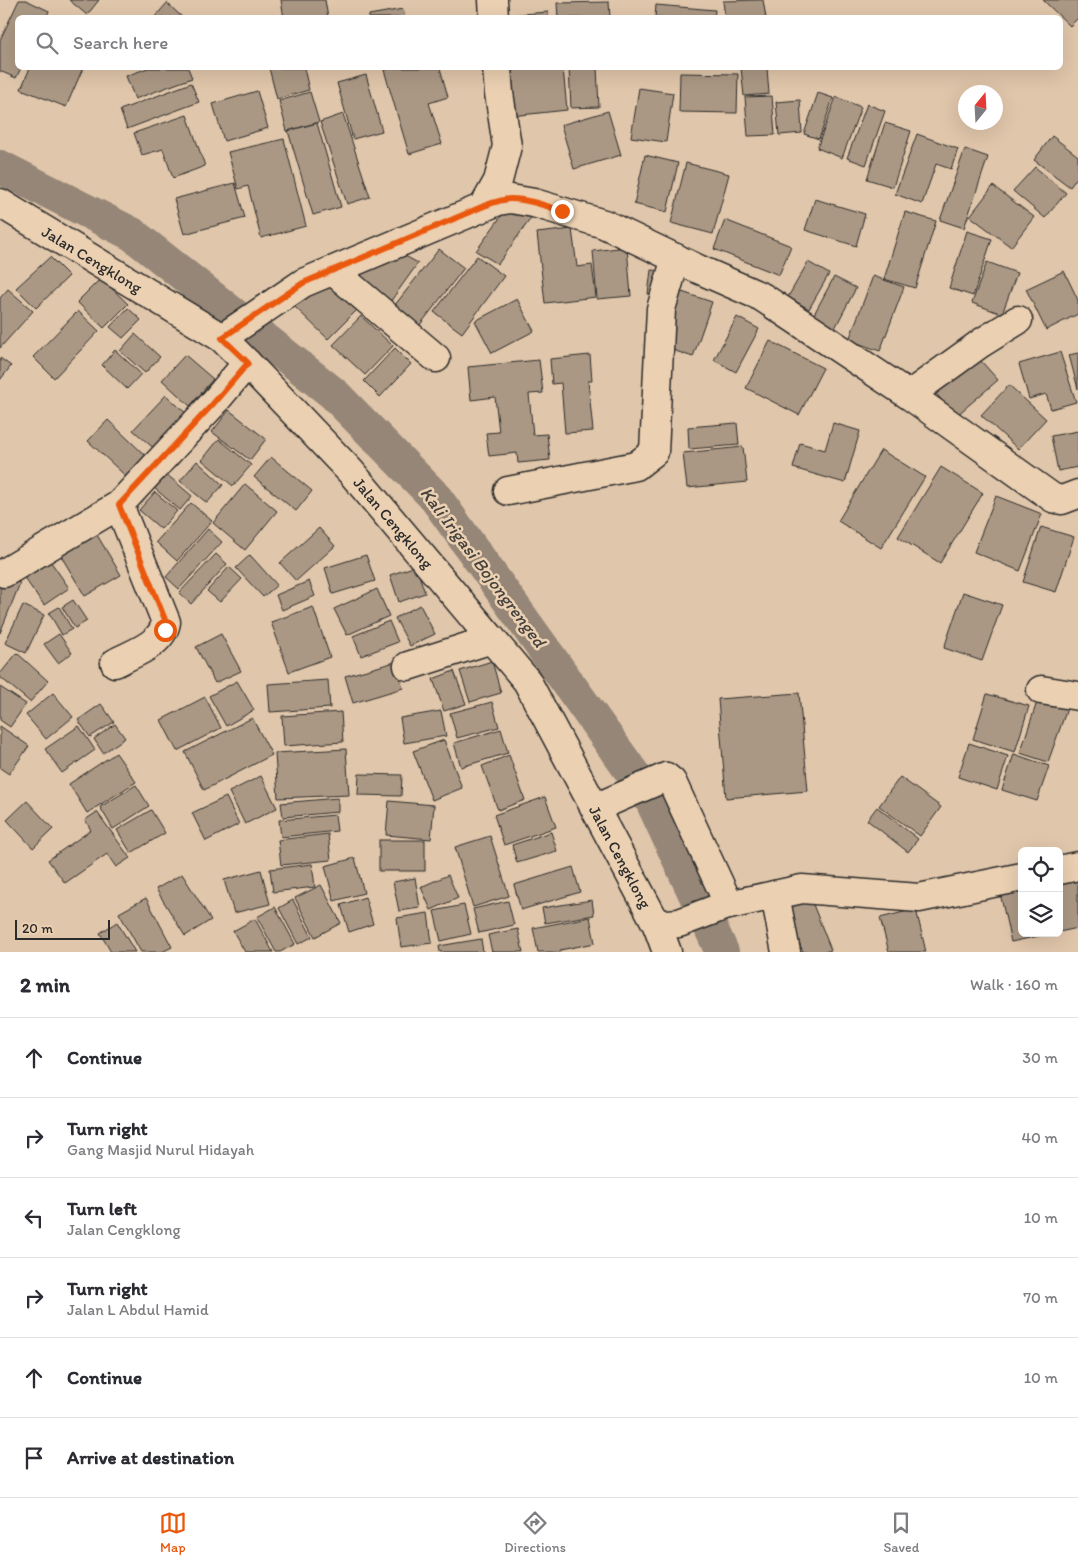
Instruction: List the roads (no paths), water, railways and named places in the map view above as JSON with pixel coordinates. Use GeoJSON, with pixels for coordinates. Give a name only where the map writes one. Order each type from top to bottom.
{"type":"FeatureCollection","features":[{"type":"Feature","properties":{"kind":"street"},"geometry":{"type":"LineString","coordinates":[[493,0],[494,15]]}},
{"type":"Feature","properties":{"kind":"street"},"geometry":{"type":"LineString","coordinates":[[484,206],[498,182],[507,146],[497,70]]}},
{"type":"Feature","properties":{"kind":"street"},"geometry":{"type":"LineString","coordinates":[[231,333],[303,283],[333,270],[498,201],[511,199],[534,203],[604,224],[762,297],[909,395],[1052,498],[1062,500],[1078,494]]}},
{"type":"Feature","properties":{"kind":"street","name":"Jalan Cengklong"},"geometry":{"type":"LineString","coordinates":[[0,203],[231,333],[248,363],[351,472],[527,681],[607,804],[668,924],[668,952]]}},
{"type":"Feature","properties":{"kind":"street"},"geometry":{"type":"LineString","coordinates":[[508,491],[636,466],[654,452],[661,309],[676,258]]}},
{"type":"Feature","properties":{"kind":"street"},"geometry":{"type":"LineString","coordinates":[[333,270],[436,358]]}},
{"type":"Feature","properties":{"kind":"street"},"geometry":{"type":"LineString","coordinates":[[909,395],[981,343],[1018,320]]}},
{"type":"Feature","properties":{"kind":"street"},"geometry":{"type":"LineString","coordinates":[[4,573],[119,505],[212,405],[248,363]]}},
{"type":"Feature","properties":{"kind":"street"},"geometry":{"type":"LineString","coordinates":[[115,663],[157,640],[165,630],[166,622],[119,505]]}},
{"type":"Feature","properties":{"kind":"street"},"geometry":{"type":"LineString","coordinates":[[408,666],[492,639]]}},
{"type":"Feature","properties":{"kind":"street"},"geometry":{"type":"LineString","coordinates":[[1041,690],[1078,696]]}},
{"type":"Feature","properties":{"kind":"street"},"geometry":{"type":"LineString","coordinates":[[607,804],[666,777],[672,782],[727,905]]}},
{"type":"Feature","properties":{"kind":"street"},"geometry":{"type":"LineString","coordinates":[[1063,869],[1078,866]]}},
{"type":"Feature","properties":{"kind":"street"},"geometry":{"type":"LineString","coordinates":[[668,924],[727,905],[802,889],[919,898],[1018,878]]}},
{"type":"Feature","properties":{"kind":"street"},"geometry":{"type":"LineString","coordinates":[[774,896],[786,952]]}},
{"type":"Feature","properties":{"kind":"waterway","name":"Kali Irigasi Bojongrenged"},"geometry":{"type":"LineString","coordinates":[[0,167],[132,234],[334,394],[435,497],[651,799],[722,952]]}}]}
